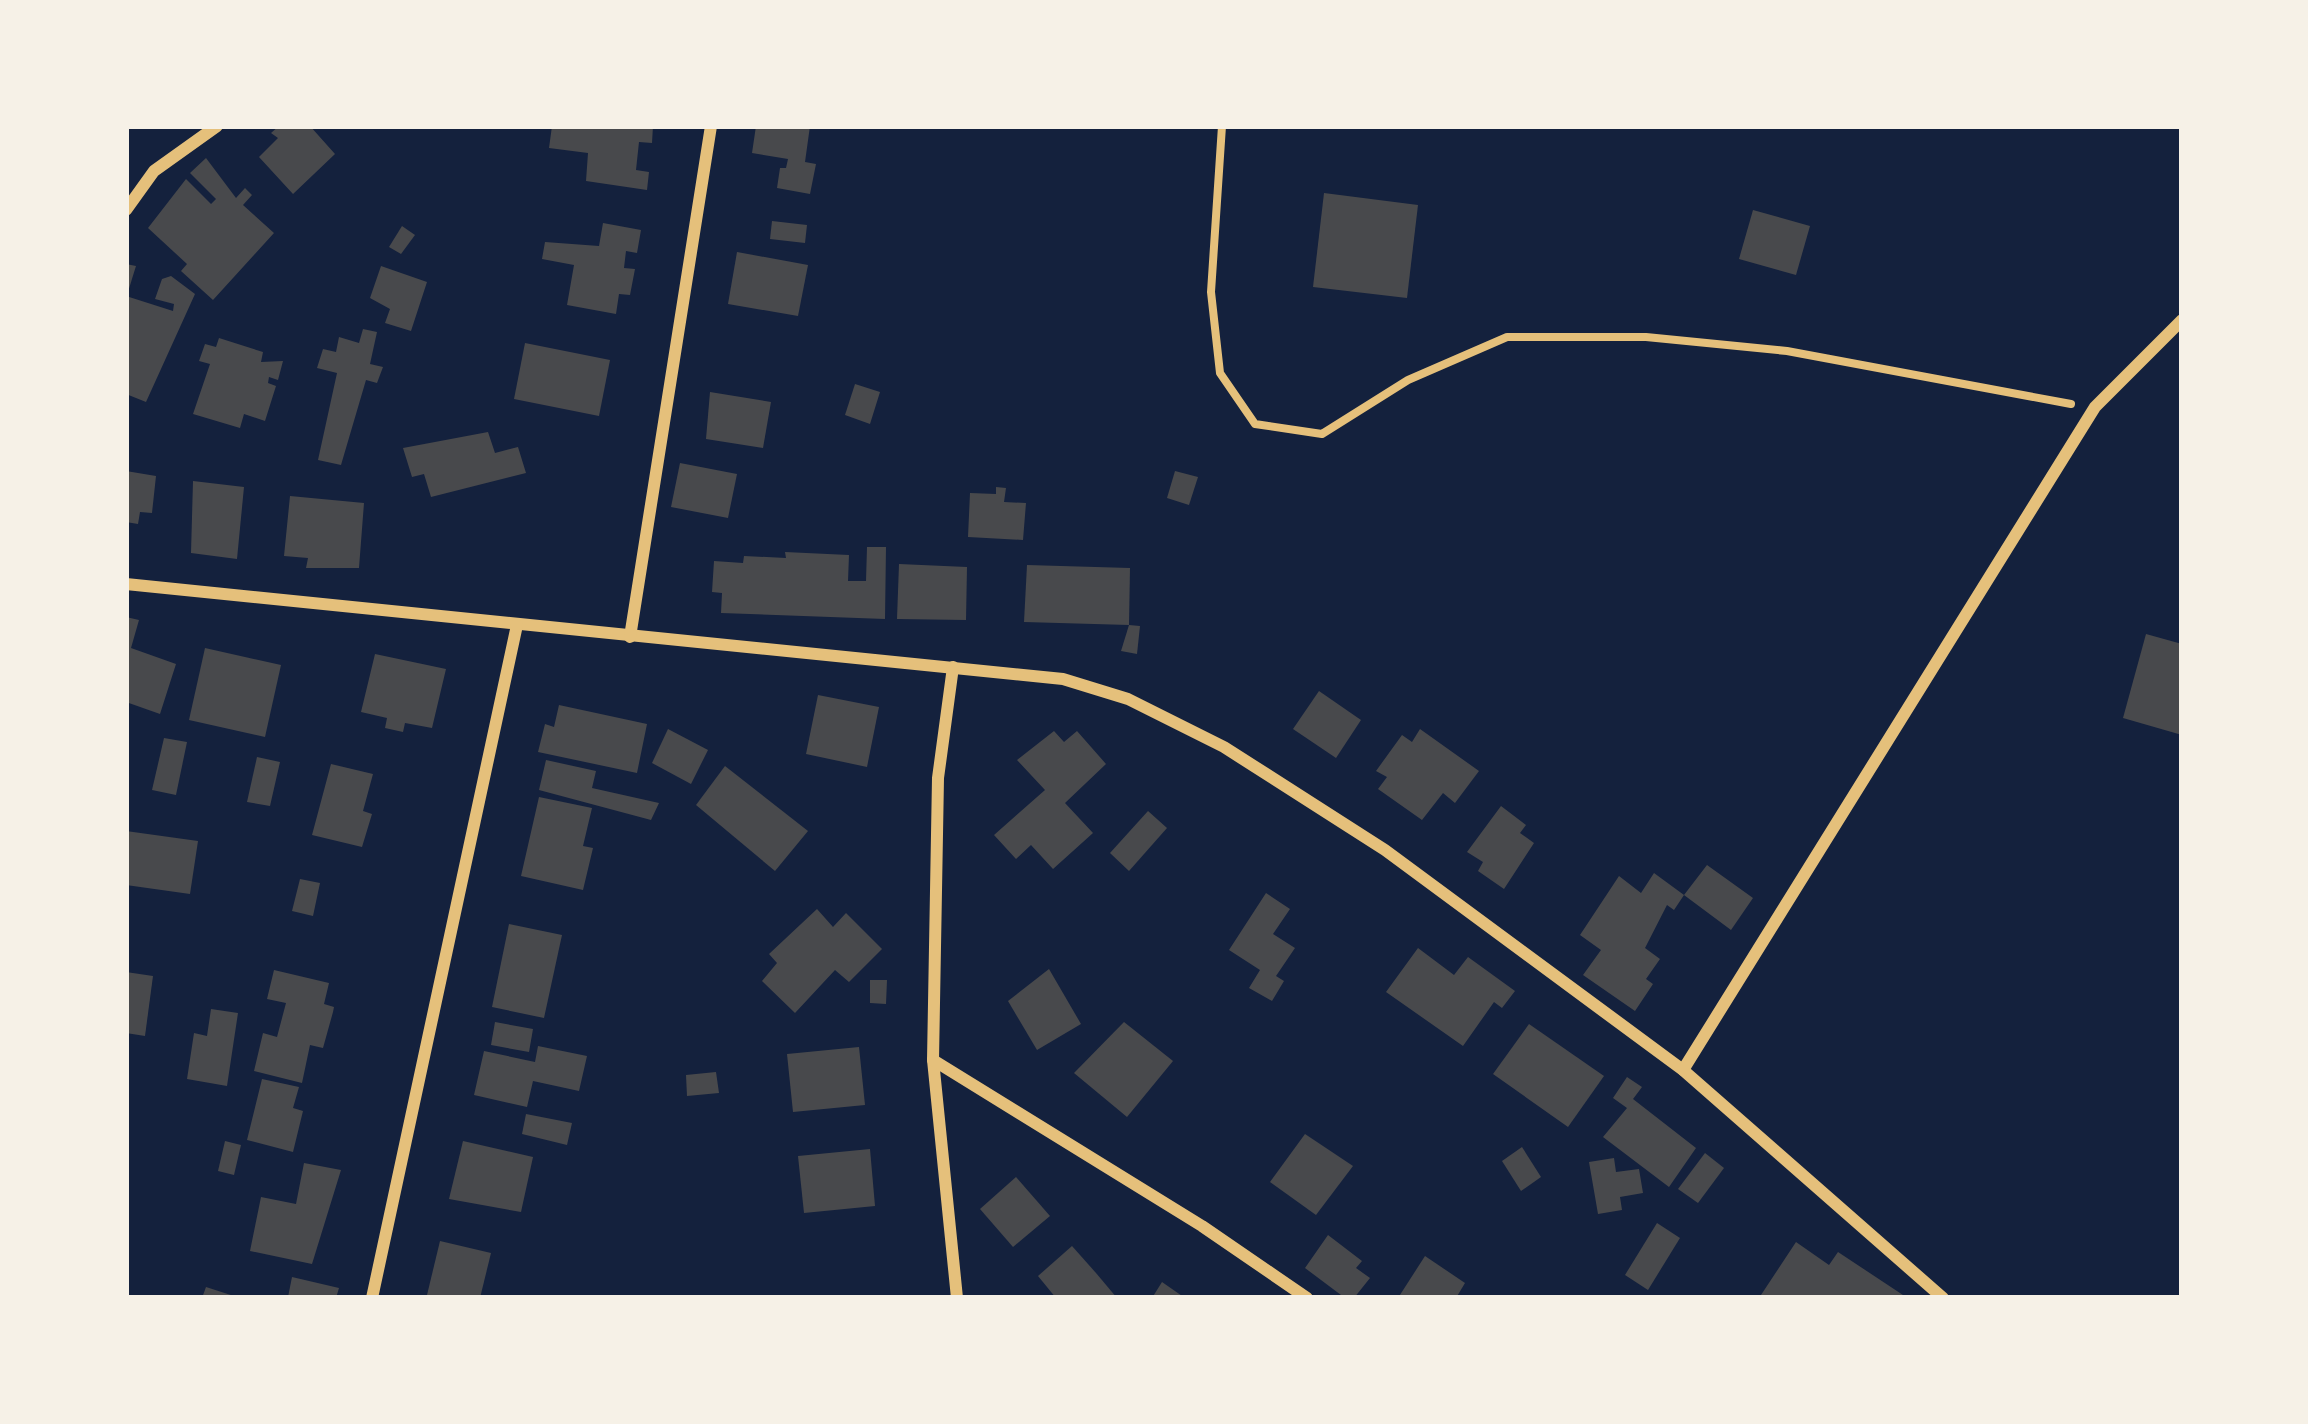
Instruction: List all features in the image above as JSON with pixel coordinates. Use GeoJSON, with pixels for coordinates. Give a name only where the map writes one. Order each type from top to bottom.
{"type":"FeatureCollection","features":[{"type":"Feature","properties":{"kind":"street"},"geometry":{"type":"LineString","coordinates":[[126,210],[154,171],[217,126]]}},
{"type":"Feature","properties":{"kind":"street"},"geometry":{"type":"LineString","coordinates":[[630,637],[711,126]]}},
{"type":"Feature","properties":{"kind":"street"},"geometry":{"type":"LineString","coordinates":[[1683,1070],[2095,407],[2182,320]]}},
{"type":"Feature","properties":{"kind":"street"},"geometry":{"type":"LineString","coordinates":[[126,584],[1063,679],[1128,699],[1224,747],[1385,850],[1683,1070],[1943,1298]]}},
{"type":"Feature","properties":{"kind":"street"},"geometry":{"type":"LineString","coordinates":[[372,1298],[518,625]]}},
{"type":"Feature","properties":{"kind":"street"},"geometry":{"type":"LineString","coordinates":[[952,667],[938,778],[933,1060],[957,1298]]}},
{"type":"Feature","properties":{"kind":"street"},"geometry":{"type":"LineString","coordinates":[[933,1060],[1202,1226],[1306,1298]]}},
{"type":"Feature","properties":{"kind":"path"},"geometry":{"type":"LineString","coordinates":[[1222,126],[1211,292],[1220,373],[1256,424],[1322,434],[1408,380],[1507,338],[1646,337],[1787,351],[1950,386],[2095,407]]}},
{"type":"Feature","properties":{"kind":"building"},"geometry":{"type":"Polygon","coordinates":[[[279,126],[310,126],[335,154],[293,194],[259,157],[278,138],[271,133],[279,126]]]}},
{"type":"Feature","properties":{"kind":"building"},"geometry":{"type":"Polygon","coordinates":[[[552,126],[653,126],[652,143],[639,142],[636,170],[649,172],[647,190],[586,181],[588,153],[549,148],[552,126]]]}},
{"type":"Feature","properties":{"kind":"building"},"geometry":{"type":"Polygon","coordinates":[[[756,126],[810,126],[805,162],[816,164],[810,194],[777,188],[780,168],[786,168],[788,159],[752,153],[756,126]]]}},
{"type":"Feature","properties":{"kind":"building"},"geometry":{"type":"Polygon","coordinates":[[[206,158],[236,198],[245,188],[252,195],[243,205],[274,233],[213,300],[181,271],[187,264],[148,228],[186,179],[211,204],[216,199],[190,173],[206,158]]]}},
{"type":"Feature","properties":{"kind":"building"},"geometry":{"type":"Polygon","coordinates":[[[1324,193],[1418,205],[1407,298],[1313,287],[1324,193]]]}},
{"type":"Feature","properties":{"kind":"building"},"geometry":{"type":"Polygon","coordinates":[[[1753,210],[1810,226],[1796,275],[1739,259],[1753,210]]]}},
{"type":"Feature","properties":{"kind":"building"},"geometry":{"type":"Polygon","coordinates":[[[772,221],[807,225],[805,243],[770,239],[772,221]]]}},
{"type":"Feature","properties":{"kind":"building"},"geometry":{"type":"Polygon","coordinates":[[[603,223],[641,230],[637,253],[626,251],[624,268],[635,269],[630,295],[619,294],[616,314],[567,305],[574,265],[542,259],[545,242],[599,246],[603,223]]]}},
{"type":"Feature","properties":{"kind":"building"},"geometry":{"type":"Polygon","coordinates":[[[402,226],[415,235],[401,254],[389,247],[402,226]]]}},
{"type":"Feature","properties":{"kind":"building"},"geometry":{"type":"Polygon","coordinates":[[[737,252],[808,265],[798,316],[728,304],[737,252]]]}},
{"type":"Feature","properties":{"kind":"building"},"geometry":{"type":"Polygon","coordinates":[[[126,264],[136,266],[127,295],[126,294],[126,264]]]}},
{"type":"Feature","properties":{"kind":"building"},"geometry":{"type":"Polygon","coordinates":[[[381,266],[427,282],[411,331],[385,323],[390,309],[370,298],[381,266]]]}},
{"type":"Feature","properties":{"kind":"building"},"geometry":{"type":"Polygon","coordinates":[[[171,276],[195,294],[146,402],[126,394],[126,296],[173,311],[174,304],[155,299],[162,279],[171,276]]]}},
{"type":"Feature","properties":{"kind":"building"},"geometry":{"type":"Polygon","coordinates":[[[363,329],[377,332],[370,364],[383,367],[377,383],[366,380],[341,465],[318,460],[337,373],[317,368],[323,349],[336,352],[339,337],[359,343],[363,329]]]}},
{"type":"Feature","properties":{"kind":"building"},"geometry":{"type":"Polygon","coordinates":[[[219,338],[263,352],[261,362],[283,361],[278,380],[269,377],[268,383],[276,386],[265,421],[244,414],[240,428],[193,414],[210,364],[199,361],[205,344],[216,347],[219,338]]]}},
{"type":"Feature","properties":{"kind":"building"},"geometry":{"type":"Polygon","coordinates":[[[525,343],[610,360],[599,416],[514,399],[525,343]]]}},
{"type":"Feature","properties":{"kind":"building"},"geometry":{"type":"Polygon","coordinates":[[[855,384],[880,392],[870,424],[845,415],[855,384]]]}},
{"type":"Feature","properties":{"kind":"building"},"geometry":{"type":"Polygon","coordinates":[[[710,392],[771,402],[763,448],[706,439],[710,392]]]}},
{"type":"Feature","properties":{"kind":"building"},"geometry":{"type":"Polygon","coordinates":[[[488,432],[495,453],[518,447],[526,473],[431,497],[424,474],[412,477],[403,448],[488,432]]]}},
{"type":"Feature","properties":{"kind":"building"},"geometry":{"type":"Polygon","coordinates":[[[680,463],[737,474],[728,518],[671,507],[680,463]]]}},
{"type":"Feature","properties":{"kind":"building"},"geometry":{"type":"Polygon","coordinates":[[[126,471],[156,476],[152,513],[140,512],[138,524],[126,522],[126,471]]]}},
{"type":"Feature","properties":{"kind":"building"},"geometry":{"type":"Polygon","coordinates":[[[1175,471],[1198,477],[1189,505],[1167,498],[1175,471]]]}},
{"type":"Feature","properties":{"kind":"building"},"geometry":{"type":"Polygon","coordinates":[[[193,481],[244,487],[237,559],[191,553],[193,481]]]}},
{"type":"Feature","properties":{"kind":"building"},"geometry":{"type":"Polygon","coordinates":[[[996,487],[1006,488],[1004,502],[1026,503],[1023,540],[968,537],[970,493],[996,494],[996,487]]]}},
{"type":"Feature","properties":{"kind":"building"},"geometry":{"type":"Polygon","coordinates":[[[290,496],[364,503],[359,568],[306,568],[308,558],[284,556],[290,496]]]}},
{"type":"Feature","properties":{"kind":"building"},"geometry":{"type":"Polygon","coordinates":[[[867,547],[886,547],[885,619],[721,613],[722,593],[712,592],[714,561],[743,563],[744,556],[786,558],[785,552],[849,555],[848,581],[866,581],[867,547]]]}},
{"type":"Feature","properties":{"kind":"building"},"geometry":{"type":"Polygon","coordinates":[[[899,564],[967,567],[966,620],[897,619],[899,564]]]}},
{"type":"Feature","properties":{"kind":"building"},"geometry":{"type":"Polygon","coordinates":[[[1027,565],[1130,568],[1129,625],[1024,622],[1027,565]]]}},
{"type":"Feature","properties":{"kind":"building"},"geometry":{"type":"Polygon","coordinates":[[[126,617],[139,620],[131,648],[176,664],[160,714],[126,702],[126,617]]]}},
{"type":"Feature","properties":{"kind":"building"},"geometry":{"type":"Polygon","coordinates":[[[1129,625],[1140,626],[1137,654],[1121,651],[1129,625]]]}},
{"type":"Feature","properties":{"kind":"building"},"geometry":{"type":"Polygon","coordinates":[[[2146,634],[2182,644],[2182,735],[2123,718],[2146,634]]]}},
{"type":"Feature","properties":{"kind":"building"},"geometry":{"type":"Polygon","coordinates":[[[205,648],[281,665],[265,737],[189,720],[205,648]]]}},
{"type":"Feature","properties":{"kind":"building"},"geometry":{"type":"Polygon","coordinates":[[[375,654],[446,669],[432,728],[405,723],[403,732],[385,728],[387,718],[361,712],[375,654]]]}},
{"type":"Feature","properties":{"kind":"building"},"geometry":{"type":"Polygon","coordinates":[[[1319,691],[1361,720],[1336,758],[1293,729],[1319,691]]]}},
{"type":"Feature","properties":{"kind":"building"},"geometry":{"type":"Polygon","coordinates":[[[818,695],[879,707],[867,767],[806,754],[818,695]]]}},
{"type":"Feature","properties":{"kind":"building"},"geometry":{"type":"Polygon","coordinates":[[[559,705],[647,724],[637,773],[538,752],[545,724],[554,727],[559,705]]]}},
{"type":"Feature","properties":{"kind":"building"},"geometry":{"type":"Polygon","coordinates":[[[668,729],[708,750],[691,784],[652,763],[668,729]]]}},
{"type":"Feature","properties":{"kind":"building"},"geometry":{"type":"Polygon","coordinates":[[[1420,729],[1479,771],[1455,803],[1443,793],[1422,820],[1378,789],[1387,777],[1376,771],[1402,735],[1412,742],[1420,729]]]}},
{"type":"Feature","properties":{"kind":"building"},"geometry":{"type":"Polygon","coordinates":[[[1054,731],[1064,742],[1077,731],[1106,764],[1065,803],[1093,833],[1053,869],[1031,845],[1016,859],[994,835],[1045,790],[1017,760],[1054,731]]]}},
{"type":"Feature","properties":{"kind":"building"},"geometry":{"type":"Polygon","coordinates":[[[164,738],[187,742],[176,795],[152,790],[164,738]]]}},
{"type":"Feature","properties":{"kind":"building"},"geometry":{"type":"Polygon","coordinates":[[[257,757],[280,762],[270,806],[247,802],[257,757]]]}},
{"type":"Feature","properties":{"kind":"building"},"geometry":{"type":"Polygon","coordinates":[[[546,760],[596,771],[592,788],[659,803],[651,820],[539,790],[546,760]]]}},
{"type":"Feature","properties":{"kind":"building"},"geometry":{"type":"Polygon","coordinates":[[[331,764],[373,774],[363,811],[372,814],[362,847],[312,835],[331,764]]]}},
{"type":"Feature","properties":{"kind":"building"},"geometry":{"type":"Polygon","coordinates":[[[725,766],[808,831],[775,871],[696,805],[725,766]]]}},
{"type":"Feature","properties":{"kind":"building"},"geometry":{"type":"Polygon","coordinates":[[[539,797],[592,808],[583,846],[593,848],[583,890],[521,876],[539,797]]]}},
{"type":"Feature","properties":{"kind":"building"},"geometry":{"type":"Polygon","coordinates":[[[1501,806],[1526,825],[1520,833],[1534,843],[1504,889],[1478,871],[1483,862],[1467,852],[1501,806]]]}},
{"type":"Feature","properties":{"kind":"building"},"geometry":{"type":"Polygon","coordinates":[[[1148,811],[1167,828],[1129,871],[1110,853],[1148,811]]]}},
{"type":"Feature","properties":{"kind":"building"},"geometry":{"type":"Polygon","coordinates":[[[126,831],[198,841],[190,894],[126,885],[126,831]]]}},
{"type":"Feature","properties":{"kind":"building"},"geometry":{"type":"Polygon","coordinates":[[[1707,865],[1753,898],[1731,930],[1684,895],[1707,865]]]}},
{"type":"Feature","properties":{"kind":"building"},"geometry":{"type":"Polygon","coordinates":[[[1654,873],[1684,895],[1674,910],[1667,905],[1645,948],[1660,959],[1646,979],[1653,984],[1635,1011],[1583,975],[1601,950],[1580,935],[1619,876],[1641,893],[1654,873]]]}},
{"type":"Feature","properties":{"kind":"building"},"geometry":{"type":"Polygon","coordinates":[[[300,879],[320,883],[313,916],[292,911],[300,879]]]}},
{"type":"Feature","properties":{"kind":"building"},"geometry":{"type":"Polygon","coordinates":[[[1266,893],[1290,909],[1273,934],[1295,948],[1276,976],[1284,981],[1272,1001],[1249,988],[1260,970],[1229,950],[1266,893]]]}},
{"type":"Feature","properties":{"kind":"building"},"geometry":{"type":"Polygon","coordinates":[[[817,909],[833,927],[846,913],[882,949],[849,982],[835,970],[795,1013],[762,981],[777,963],[769,954],[817,909]]]}},
{"type":"Feature","properties":{"kind":"building"},"geometry":{"type":"Polygon","coordinates":[[[509,924],[562,935],[544,1018],[492,1007],[509,924]]]}},
{"type":"Feature","properties":{"kind":"building"},"geometry":{"type":"Polygon","coordinates":[[[1418,948],[1454,975],[1468,957],[1515,991],[1502,1008],[1494,1002],[1463,1046],[1386,992],[1418,948]]]}},
{"type":"Feature","properties":{"kind":"building"},"geometry":{"type":"Polygon","coordinates":[[[1049,969],[1081,1024],[1037,1050],[1008,1001],[1049,969]]]}},
{"type":"Feature","properties":{"kind":"building"},"geometry":{"type":"Polygon","coordinates":[[[274,970],[329,983],[324,1004],[334,1007],[333,1012],[323,1048],[310,1045],[302,1083],[254,1071],[263,1033],[277,1037],[286,1003],[267,999],[274,970]]]}},
{"type":"Feature","properties":{"kind":"building"},"geometry":{"type":"Polygon","coordinates":[[[126,972],[153,976],[145,1036],[126,1033],[126,972]]]}},
{"type":"Feature","properties":{"kind":"building"},"geometry":{"type":"Polygon","coordinates":[[[870,980],[887,980],[886,1004],[870,1003],[870,980]]]}},
{"type":"Feature","properties":{"kind":"building"},"geometry":{"type":"Polygon","coordinates":[[[211,1009],[238,1013],[227,1086],[187,1079],[194,1033],[207,1036],[211,1009]]]}},
{"type":"Feature","properties":{"kind":"building"},"geometry":{"type":"Polygon","coordinates":[[[495,1022],[533,1029],[529,1052],[491,1045],[495,1022]]]}},
{"type":"Feature","properties":{"kind":"building"},"geometry":{"type":"Polygon","coordinates":[[[1124,1022],[1173,1061],[1127,1117],[1074,1073],[1124,1022]]]}},
{"type":"Feature","properties":{"kind":"building"},"geometry":{"type":"Polygon","coordinates":[[[1529,1024],[1604,1076],[1568,1127],[1493,1074],[1529,1024]]]}},
{"type":"Feature","properties":{"kind":"building"},"geometry":{"type":"Polygon","coordinates":[[[538,1046],[587,1056],[579,1091],[533,1081],[527,1107],[474,1095],[484,1051],[535,1062],[538,1046]]]}},
{"type":"Feature","properties":{"kind":"building"},"geometry":{"type":"Polygon","coordinates":[[[859,1047],[865,1105],[793,1112],[787,1054],[859,1047]]]}},
{"type":"Feature","properties":{"kind":"building"},"geometry":{"type":"Polygon","coordinates":[[[716,1072],[719,1093],[687,1096],[686,1075],[716,1072]]]}},
{"type":"Feature","properties":{"kind":"building"},"geometry":{"type":"Polygon","coordinates":[[[1627,1077],[1642,1087],[1633,1099],[1696,1148],[1669,1187],[1603,1137],[1627,1108],[1613,1098],[1627,1077]]]}},
{"type":"Feature","properties":{"kind":"building"},"geometry":{"type":"Polygon","coordinates":[[[262,1079],[299,1087],[293,1108],[303,1111],[293,1152],[247,1140],[262,1079]]]}},
{"type":"Feature","properties":{"kind":"building"},"geometry":{"type":"Polygon","coordinates":[[[526,1114],[572,1123],[567,1145],[522,1134],[526,1114]]]}},
{"type":"Feature","properties":{"kind":"building"},"geometry":{"type":"Polygon","coordinates":[[[1305,1134],[1353,1166],[1316,1215],[1270,1182],[1305,1134]]]}},
{"type":"Feature","properties":{"kind":"building"},"geometry":{"type":"Polygon","coordinates":[[[225,1141],[241,1145],[234,1175],[218,1171],[225,1141]]]}},
{"type":"Feature","properties":{"kind":"building"},"geometry":{"type":"Polygon","coordinates":[[[463,1141],[533,1157],[521,1212],[449,1199],[463,1141]]]}},
{"type":"Feature","properties":{"kind":"building"},"geometry":{"type":"Polygon","coordinates":[[[1522,1147],[1541,1177],[1521,1191],[1502,1161],[1522,1147]]]}},
{"type":"Feature","properties":{"kind":"building"},"geometry":{"type":"Polygon","coordinates":[[[870,1149],[875,1206],[804,1213],[798,1156],[870,1149]]]}},
{"type":"Feature","properties":{"kind":"building"},"geometry":{"type":"Polygon","coordinates":[[[1705,1153],[1724,1168],[1698,1203],[1678,1189],[1705,1153]]]}},
{"type":"Feature","properties":{"kind":"building"},"geometry":{"type":"Polygon","coordinates":[[[1614,1158],[1616,1172],[1639,1169],[1643,1193],[1620,1197],[1622,1210],[1598,1214],[1589,1162],[1614,1158]]]}},
{"type":"Feature","properties":{"kind":"building"},"geometry":{"type":"Polygon","coordinates":[[[304,1163],[341,1170],[312,1264],[250,1251],[261,1197],[296,1204],[304,1163]]]}},
{"type":"Feature","properties":{"kind":"building"},"geometry":{"type":"Polygon","coordinates":[[[1016,1177],[1050,1216],[1013,1247],[980,1209],[1016,1177]]]}},
{"type":"Feature","properties":{"kind":"building"},"geometry":{"type":"Polygon","coordinates":[[[1657,1223],[1680,1238],[1648,1290],[1625,1275],[1657,1223]]]}},
{"type":"Feature","properties":{"kind":"building"},"geometry":{"type":"Polygon","coordinates":[[[1328,1235],[1362,1261],[1356,1268],[1370,1278],[1354,1298],[1345,1298],[1305,1268],[1328,1235]]]}},
{"type":"Feature","properties":{"kind":"building"},"geometry":{"type":"Polygon","coordinates":[[[440,1241],[491,1253],[480,1298],[427,1295],[440,1241]]]}},
{"type":"Feature","properties":{"kind":"building"},"geometry":{"type":"Polygon","coordinates":[[[1796,1242],[1829,1265],[1838,1252],[1903,1295],[1759,1298],[1796,1242]]]}},
{"type":"Feature","properties":{"kind":"building"},"geometry":{"type":"Polygon","coordinates":[[[1072,1246],[1117,1298],[1056,1298],[1038,1276],[1072,1246]]]}},
{"type":"Feature","properties":{"kind":"building"},"geometry":{"type":"Polygon","coordinates":[[[1425,1256],[1465,1283],[1456,1298],[1398,1298],[1425,1256]]]}},
{"type":"Feature","properties":{"kind":"building"},"geometry":{"type":"Polygon","coordinates":[[[292,1277],[339,1288],[336,1298],[288,1297],[292,1277]]]}},
{"type":"Feature","properties":{"kind":"building"},"geometry":{"type":"Polygon","coordinates":[[[1162,1282],[1185,1298],[1152,1298],[1162,1282]]]}},
{"type":"Feature","properties":{"kind":"building"},"geometry":{"type":"Polygon","coordinates":[[[206,1287],[237,1297],[237,1298],[202,1298],[206,1287]]]}}]}
